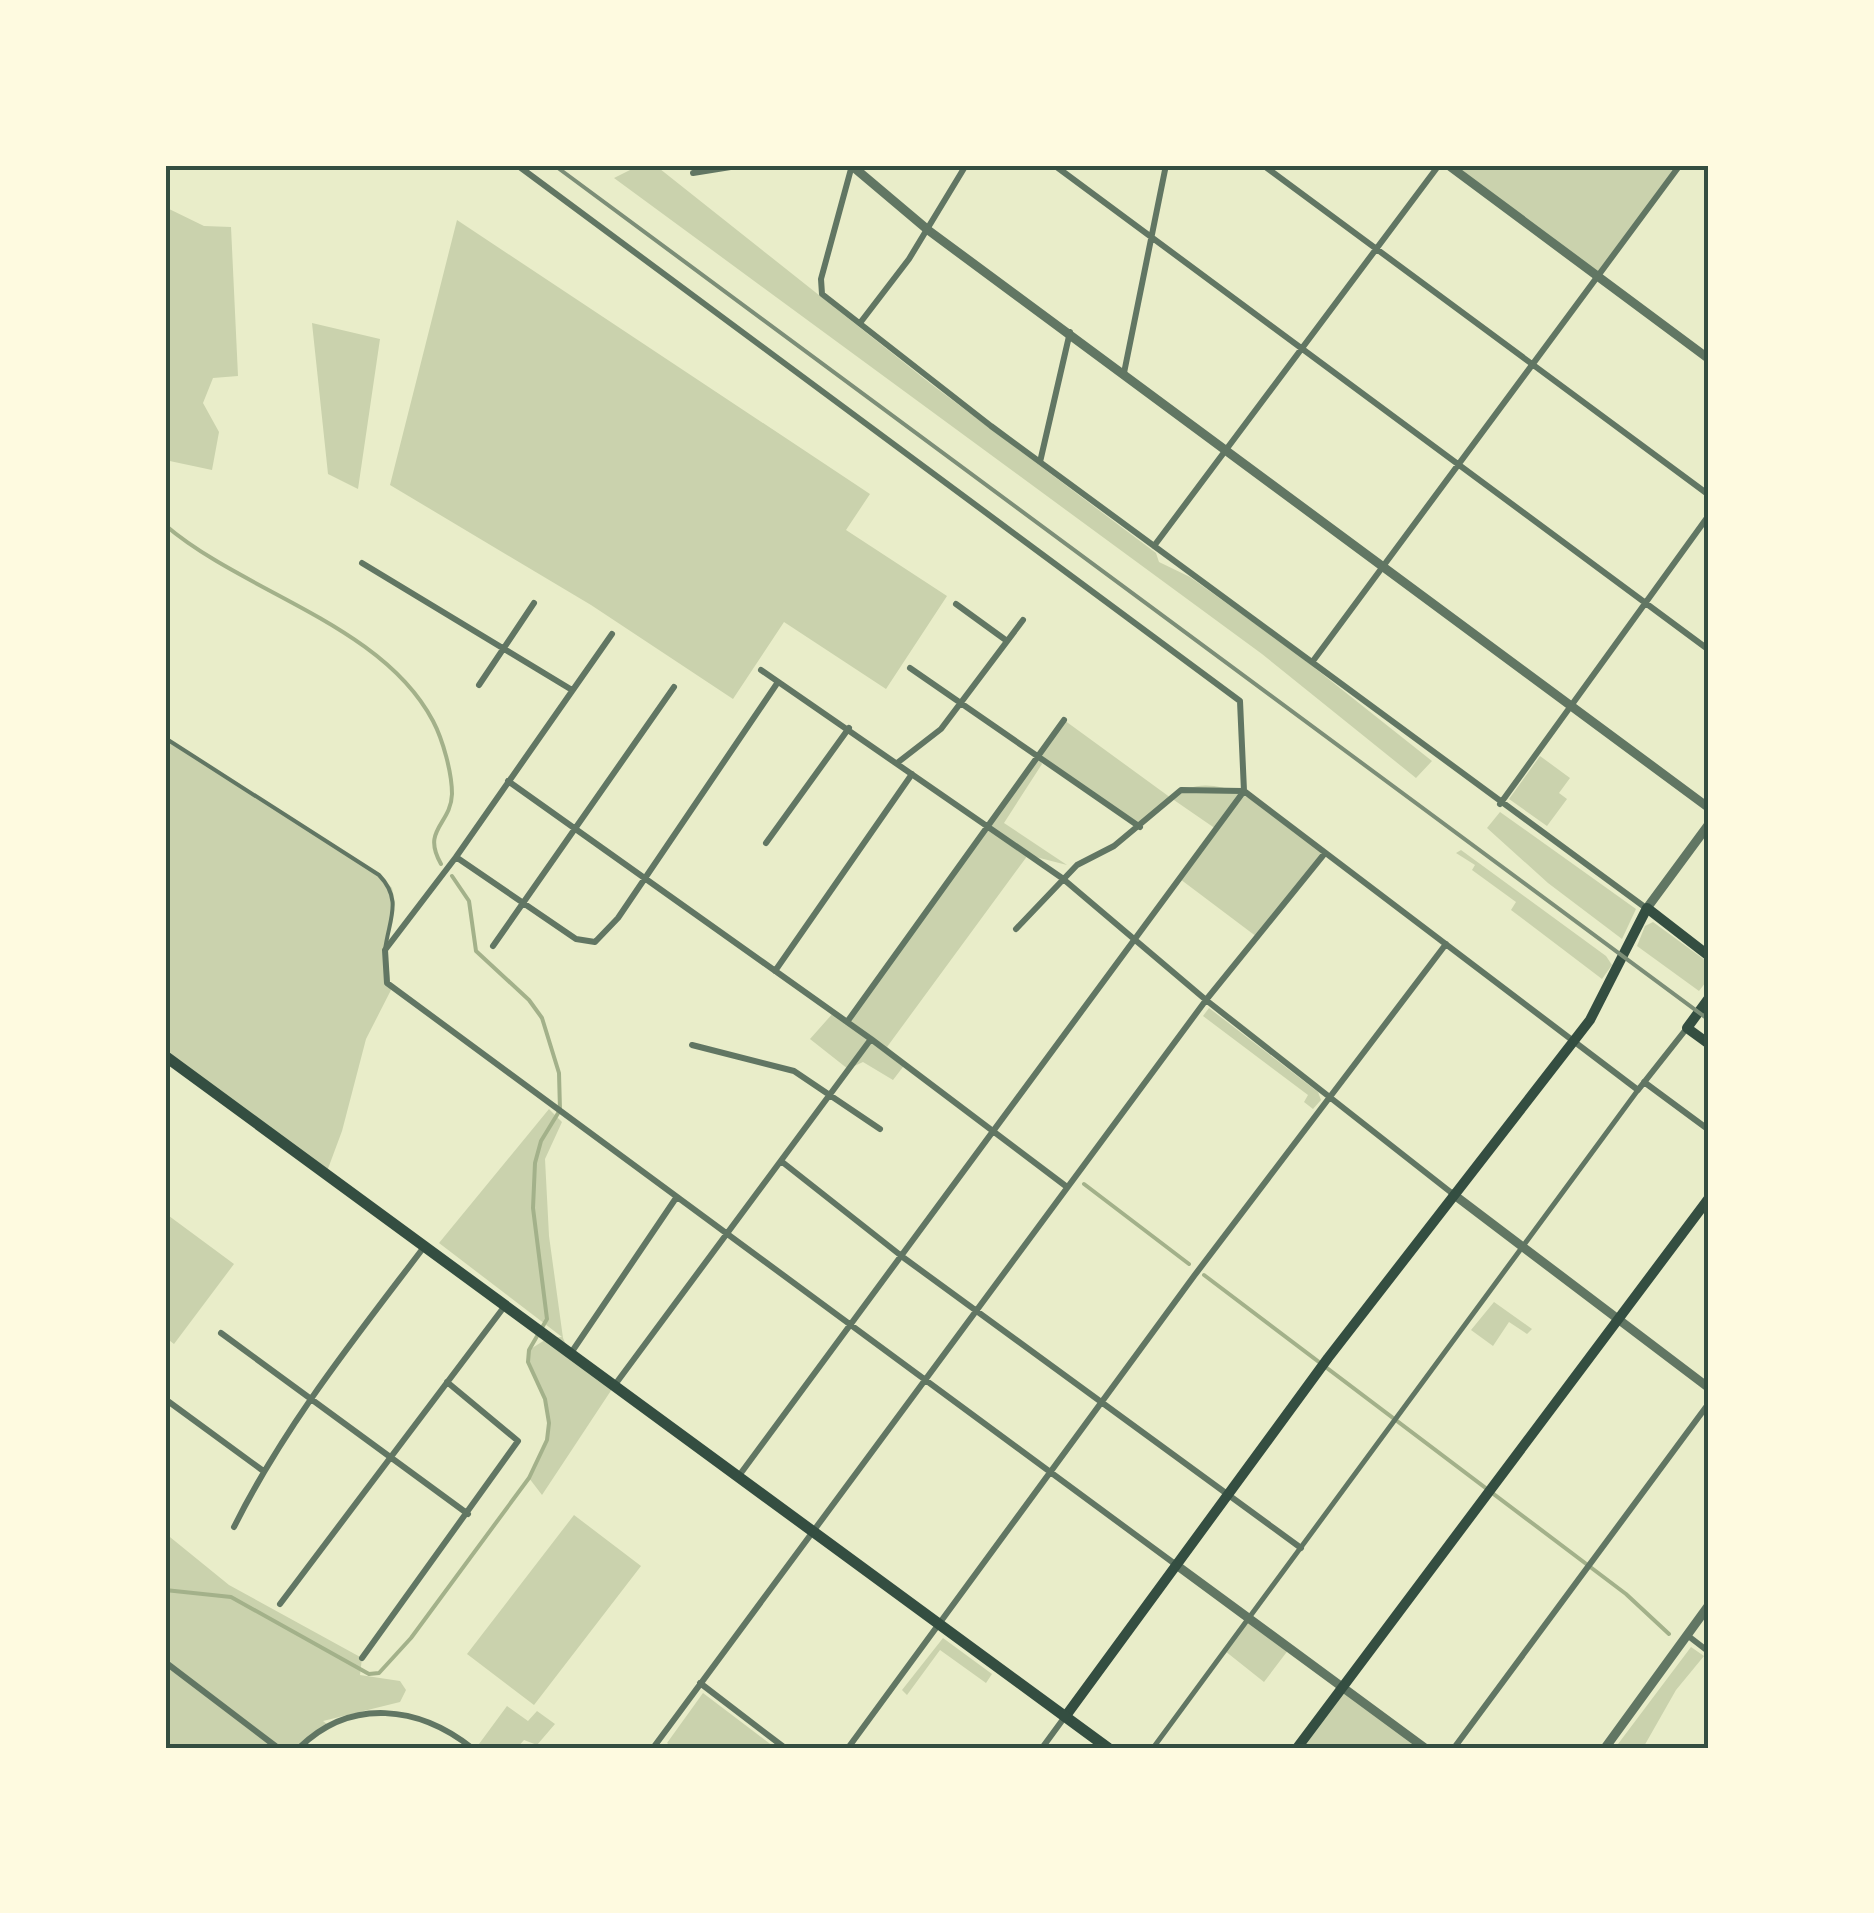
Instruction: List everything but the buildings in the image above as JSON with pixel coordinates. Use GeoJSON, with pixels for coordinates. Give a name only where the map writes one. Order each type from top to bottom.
{"type":"FeatureCollection","features":[{"type":"Feature","properties":{"kind":"highway"},"geometry":{"type":"LineString","coordinates":[[165,1056],[1108,1748]]}},
{"type":"Feature","properties":{"kind":"main road"},"geometry":{"type":"LineString","coordinates":[[1065,1717],[1328,1358],[1574,1042],[1603,997],[1647,908],[1709,956]]}},
{"type":"Feature","properties":{"kind":"main road"},"geometry":{"type":"LineString","coordinates":[[1709,998],[1687,1028],[1709,1044]]}},
{"type":"Feature","properties":{"kind":"main road"},"geometry":{"type":"LineString","coordinates":[[1297,1748],[1620,1322],[1709,1198]]}},
{"type":"Feature","properties":{"kind":"street"},"geometry":{"type":"LineString","coordinates":[[517,165],[1240,701],[1244,792],[904,1258],[738,1477]]}},
{"type":"Feature","properties":{"kind":"street"},"geometry":{"type":"LineString","coordinates":[[693,173],[743,165]]}},
{"type":"Feature","properties":{"kind":"street"},"geometry":{"type":"LineString","coordinates":[[860,323],[928,230],[966,165]]}},
{"type":"Feature","properties":{"kind":"street"},"geometry":{"type":"LineString","coordinates":[[1054,165],[1709,650]]}},
{"type":"Feature","properties":{"kind":"street"},"geometry":{"type":"LineString","coordinates":[[1124,372],[1166,165]]}},
{"type":"Feature","properties":{"kind":"street"},"geometry":{"type":"LineString","coordinates":[[1263,165],[1709,494]]}},
{"type":"Feature","properties":{"kind":"street"},"geometry":{"type":"LineString","coordinates":[[1154,546],[1438,165]]}},
{"type":"Feature","properties":{"kind":"street"},"geometry":{"type":"LineString","coordinates":[[1448,165],[1709,359]]}},
{"type":"Feature","properties":{"kind":"street"},"geometry":{"type":"LineString","coordinates":[[1313,661],[1680,165]]}},
{"type":"Feature","properties":{"kind":"street"},"geometry":{"type":"LineString","coordinates":[[1709,808],[928,230],[851,167],[822,279],[822,294],[1040,462],[1313,661],[1500,804],[1647,908],[1709,824]]}},
{"type":"Feature","properties":{"kind":"street"},"geometry":{"type":"LineString","coordinates":[[1040,462],[1070,332]]}},
{"type":"Feature","properties":{"kind":"street"},"geometry":{"type":"LineString","coordinates":[[1500,804],[1709,515]]}},
{"type":"Feature","properties":{"kind":"street"},"geometry":{"type":"LineString","coordinates":[[362,563],[572,690]]}},
{"type":"Feature","properties":{"kind":"street"},"geometry":{"type":"LineString","coordinates":[[479,685],[534,603]]}},
{"type":"Feature","properties":{"kind":"street"},"geometry":{"type":"LineString","coordinates":[[956,604],[1008,641]]}},
{"type":"Feature","properties":{"kind":"street"},"geometry":{"type":"LineString","coordinates":[[897,763],[942,729],[1023,620]]}},
{"type":"Feature","properties":{"kind":"street"},"geometry":{"type":"LineString","coordinates":[[612,634],[456,857],[385,950],[388,983],[570,1121],[1425,1748]]}},
{"type":"Feature","properties":{"kind":"street"},"geometry":{"type":"LineString","coordinates":[[910,668],[1140,827]]}},
{"type":"Feature","properties":{"kind":"street"},"geometry":{"type":"LineString","coordinates":[[760,670],[1062,878],[1206,1000],[1521,1249],[1709,1388]]}},
{"type":"Feature","properties":{"kind":"street"},"geometry":{"type":"LineString","coordinates":[[456,857],[588,944],[603,935],[646,877],[778,682]]}},
{"type":"Feature","properties":{"kind":"street"},"geometry":{"type":"LineString","coordinates":[[494,946],[674,687]]}},
{"type":"Feature","properties":{"kind":"street"},"geometry":{"type":"LineString","coordinates":[[847,1022],[1064,720]]}},
{"type":"Feature","properties":{"kind":"street"},"geometry":{"type":"LineString","coordinates":[[766,843],[848,728]]}},
{"type":"Feature","properties":{"kind":"street"},"geometry":{"type":"LineString","coordinates":[[775,971],[912,774]]}},
{"type":"Feature","properties":{"kind":"street"},"geometry":{"type":"LineString","coordinates":[[508,782],[871,1039],[1067,1187]]}},
{"type":"Feature","properties":{"kind":"street"},"geometry":{"type":"LineString","coordinates":[[1016,929],[1062,878],[1140,827],[1181,790],[1244,792],[1638,1090]]}},
{"type":"Feature","properties":{"kind":"street"},"geometry":{"type":"LineString","coordinates":[[653,1748],[1206,1000],[1325,853]]}},
{"type":"Feature","properties":{"kind":"street"},"geometry":{"type":"LineString","coordinates":[[848,1748],[1446,944]]}},
{"type":"Feature","properties":{"kind":"street"},"geometry":{"type":"LineString","coordinates":[[1153,1748],[1687,1028]]}},
{"type":"Feature","properties":{"kind":"street"},"geometry":{"type":"LineString","coordinates":[[614,1386],[871,1039]]}},
{"type":"Feature","properties":{"kind":"street"},"geometry":{"type":"LineString","coordinates":[[692,1044],[778,1065],[829,1093],[880,1129]]}},
{"type":"Feature","properties":{"kind":"street"},"geometry":{"type":"LineString","coordinates":[[1644,1082],[1709,1130]]}},
{"type":"Feature","properties":{"kind":"street"},"geometry":{"type":"LineString","coordinates":[[780,1161],[904,1258],[1104,1400],[1301,1548]]}},
{"type":"Feature","properties":{"kind":"street"},"geometry":{"type":"LineString","coordinates":[[570,1354],[676,1197]]}},
{"type":"Feature","properties":{"kind":"street"},"geometry":{"type":"LineString","coordinates":[[234,1527],[262,1470],[310,1397],[425,1246]]}},
{"type":"Feature","properties":{"kind":"street"},"geometry":{"type":"LineString","coordinates":[[280,1604],[505,1306]]}},
{"type":"Feature","properties":{"kind":"street"},"geometry":{"type":"LineString","coordinates":[[221,1333],[468,1514]]}},
{"type":"Feature","properties":{"kind":"street"},"geometry":{"type":"LineString","coordinates":[[362,1658],[518,1441],[448,1382]]}},
{"type":"Feature","properties":{"kind":"street"},"geometry":{"type":"LineString","coordinates":[[165,1399],[262,1470]]}},
{"type":"Feature","properties":{"kind":"street"},"geometry":{"type":"LineString","coordinates":[[1454,1748],[1709,1403]]}},
{"type":"Feature","properties":{"kind":"street"},"geometry":{"type":"LineString","coordinates":[[1605,1748],[1709,1605]]}},
{"type":"Feature","properties":{"kind":"street"},"geometry":{"type":"LineString","coordinates":[[1687,1635],[1709,1652]]}},
{"type":"Feature","properties":{"kind":"street"},"geometry":{"type":"LineString","coordinates":[[165,1662],[278,1748]]}},
{"type":"Feature","properties":{"kind":"street"},"geometry":{"type":"LineString","coordinates":[[700,1683],[785,1748]]}},
{"type":"Feature","properties":{"kind":"street"},"geometry":{"type":"LineString","coordinates":[[299,1748],[328,1724],[394,1713],[439,1724],[472,1748]]}},
{"type":"Feature","properties":{"kind":"street"},"geometry":{"type":"LineString","coordinates":[[1042,1748],[1065,1717]]}},
{"type":"Feature","properties":{"kind":"lane"},"geometry":{"type":"LineString","coordinates":[[165,738],[379,875],[392,888],[395,903],[385,950]]}},
{"type":"Feature","properties":{"kind":"green space"},"geometry":{"type":"Polygon","coordinates":[[[640,165],[655,165],[931,384],[1156,553],[1159,562],[1190,577],[1292,650],[1432,761],[1416,778],[1262,654],[614,178],[640,165]]]}},
{"type":"Feature","properties":{"kind":"green space"},"geometry":{"type":"Polygon","coordinates":[[[1448,165],[1681,165],[1600,275],[1448,165]]]}},
{"type":"Feature","properties":{"kind":"green space"},"geometry":{"type":"Polygon","coordinates":[[[165,207],[204,226],[231,227],[238,376],[213,378],[203,403],[219,432],[212,470],[165,460],[165,207]]]}},
{"type":"Feature","properties":{"kind":"green space"},"geometry":{"type":"Polygon","coordinates":[[[457,220],[870,494],[846,530],[947,596],[886,689],[784,622],[733,699],[591,605],[390,485],[457,220]]]}},
{"type":"Feature","properties":{"kind":"green space"},"geometry":{"type":"Polygon","coordinates":[[[312,323],[380,339],[358,489],[328,474],[312,323]]]}},
{"type":"Feature","properties":{"kind":"green space"},"geometry":{"type":"Polygon","coordinates":[[[1064,720],[1171,798],[1140,827],[1040,761],[1042,764],[1004,823],[1067,865],[1028,855],[887,1047],[906,1063],[893,1080],[863,1062],[848,1069],[810,1039],[834,1012],[846,1021],[1064,720]]]}},
{"type":"Feature","properties":{"kind":"green space"},"geometry":{"type":"Polygon","coordinates":[[[165,738],[379,875],[392,888],[395,903],[386,942],[391,990],[366,1039],[342,1131],[326,1174],[165,1056],[165,738]]]}},
{"type":"Feature","properties":{"kind":"green space"},"geometry":{"type":"Polygon","coordinates":[[[1540,756],[1570,778],[1559,793],[1567,799],[1547,826],[1509,799],[1540,756]]]}},
{"type":"Feature","properties":{"kind":"green space"},"geometry":{"type":"Polygon","coordinates":[[[1190,788],[1231,790],[1272,812],[1325,853],[1257,937],[1180,879],[1216,829],[1171,798],[1190,788]]]}},
{"type":"Feature","properties":{"kind":"green space"},"geometry":{"type":"Polygon","coordinates":[[[1500,812],[1636,909],[1622,939],[1548,883],[1487,828],[1500,812]]]}},
{"type":"Feature","properties":{"kind":"green space"},"geometry":{"type":"Polygon","coordinates":[[[1461,850],[1606,956],[1612,965],[1602,979],[1511,910],[1516,902],[1472,870],[1475,865],[1456,853],[1461,850]]]}},
{"type":"Feature","properties":{"kind":"green space"},"geometry":{"type":"Polygon","coordinates":[[[1653,922],[1709,963],[1709,978],[1699,991],[1637,946],[1645,926],[1653,922]]]}},
{"type":"Feature","properties":{"kind":"green space"},"geometry":{"type":"Polygon","coordinates":[[[1209,1008],[1318,1092],[1321,1100],[1313,1109],[1304,1102],[1308,1095],[1203,1016],[1209,1008]]]}},
{"type":"Feature","properties":{"kind":"green space"},"geometry":{"type":"Polygon","coordinates":[[[549,1109],[562,1122],[545,1159],[549,1236],[563,1338],[570,1354],[614,1386],[542,1495],[529,1478],[545,1441],[549,1412],[532,1371],[529,1350],[548,1338],[562,1337],[439,1243],[549,1109]]]}},
{"type":"Feature","properties":{"kind":"green space"},"geometry":{"type":"Polygon","coordinates":[[[165,1213],[234,1264],[174,1344],[165,1337],[165,1213]]]}},
{"type":"Feature","properties":{"kind":"green space"},"geometry":{"type":"Polygon","coordinates":[[[1494,1302],[1532,1329],[1527,1334],[1509,1322],[1493,1346],[1471,1330],[1494,1302]]]}},
{"type":"Feature","properties":{"kind":"green space"},"geometry":{"type":"Polygon","coordinates":[[[574,1515],[641,1566],[534,1705],[467,1654],[574,1515]]]}},
{"type":"Feature","properties":{"kind":"green space"},"geometry":{"type":"Polygon","coordinates":[[[165,1533],[229,1585],[362,1658],[360,1675],[400,1681],[406,1690],[400,1702],[323,1721],[328,1725],[300,1748],[165,1748],[165,1533]]]}},
{"type":"Feature","properties":{"kind":"green space"},"geometry":{"type":"Polygon","coordinates":[[[1249,1618],[1289,1649],[1264,1682],[1225,1651],[1249,1618]]]}},
{"type":"Feature","properties":{"kind":"green space"},"geometry":{"type":"Polygon","coordinates":[[[943,1638],[992,1674],[986,1683],[940,1650],[907,1695],[902,1690],[943,1638]]]}},
{"type":"Feature","properties":{"kind":"green space"},"geometry":{"type":"Polygon","coordinates":[[[1691,1647],[1704,1656],[1676,1690],[1643,1748],[1615,1748],[1691,1647]]]}},
{"type":"Feature","properties":{"kind":"green space"},"geometry":{"type":"Polygon","coordinates":[[[1342,1687],[1425,1748],[1297,1748],[1342,1687]]]}},
{"type":"Feature","properties":{"kind":"green space"},"geometry":{"type":"Polygon","coordinates":[[[703,1693],[773,1746],[673,1748],[667,1743],[703,1693]]]}},
{"type":"Feature","properties":{"kind":"green space"},"geometry":{"type":"Polygon","coordinates":[[[507,1706],[528,1721],[537,1711],[555,1724],[537,1745],[524,1740],[517,1748],[484,1748],[479,1744],[507,1706]]]}},
{"type":"Feature","properties":{"kind":"waterway"},"geometry":{"type":"LineString","coordinates":[[165,525],[233,571],[347,634],[381,659],[410,688],[437,729],[450,776],[450,804],[434,843],[441,864]]}},
{"type":"Feature","properties":{"kind":"waterway"},"geometry":{"type":"LineString","coordinates":[[165,1590],[231,1597],[369,1674],[379,1673],[411,1638],[529,1478],[547,1440],[545,1399],[528,1362],[529,1350],[547,1319],[533,1208],[535,1163],[541,1141],[560,1110],[559,1073],[542,1018],[529,1000],[476,951],[469,901],[452,876]]}},
{"type":"Feature","properties":{"kind":"waterway"},"geometry":{"type":"LineString","coordinates":[[1084,1184],[1189,1264]]}},
{"type":"Feature","properties":{"kind":"waterway"},"geometry":{"type":"LineString","coordinates":[[1204,1275],[1626,1594],[1669,1634]]}},
{"type":"Feature","properties":{"kind":"railway"},"geometry":{"type":"LineString","coordinates":[[554,165],[1709,1020]]}}]}
